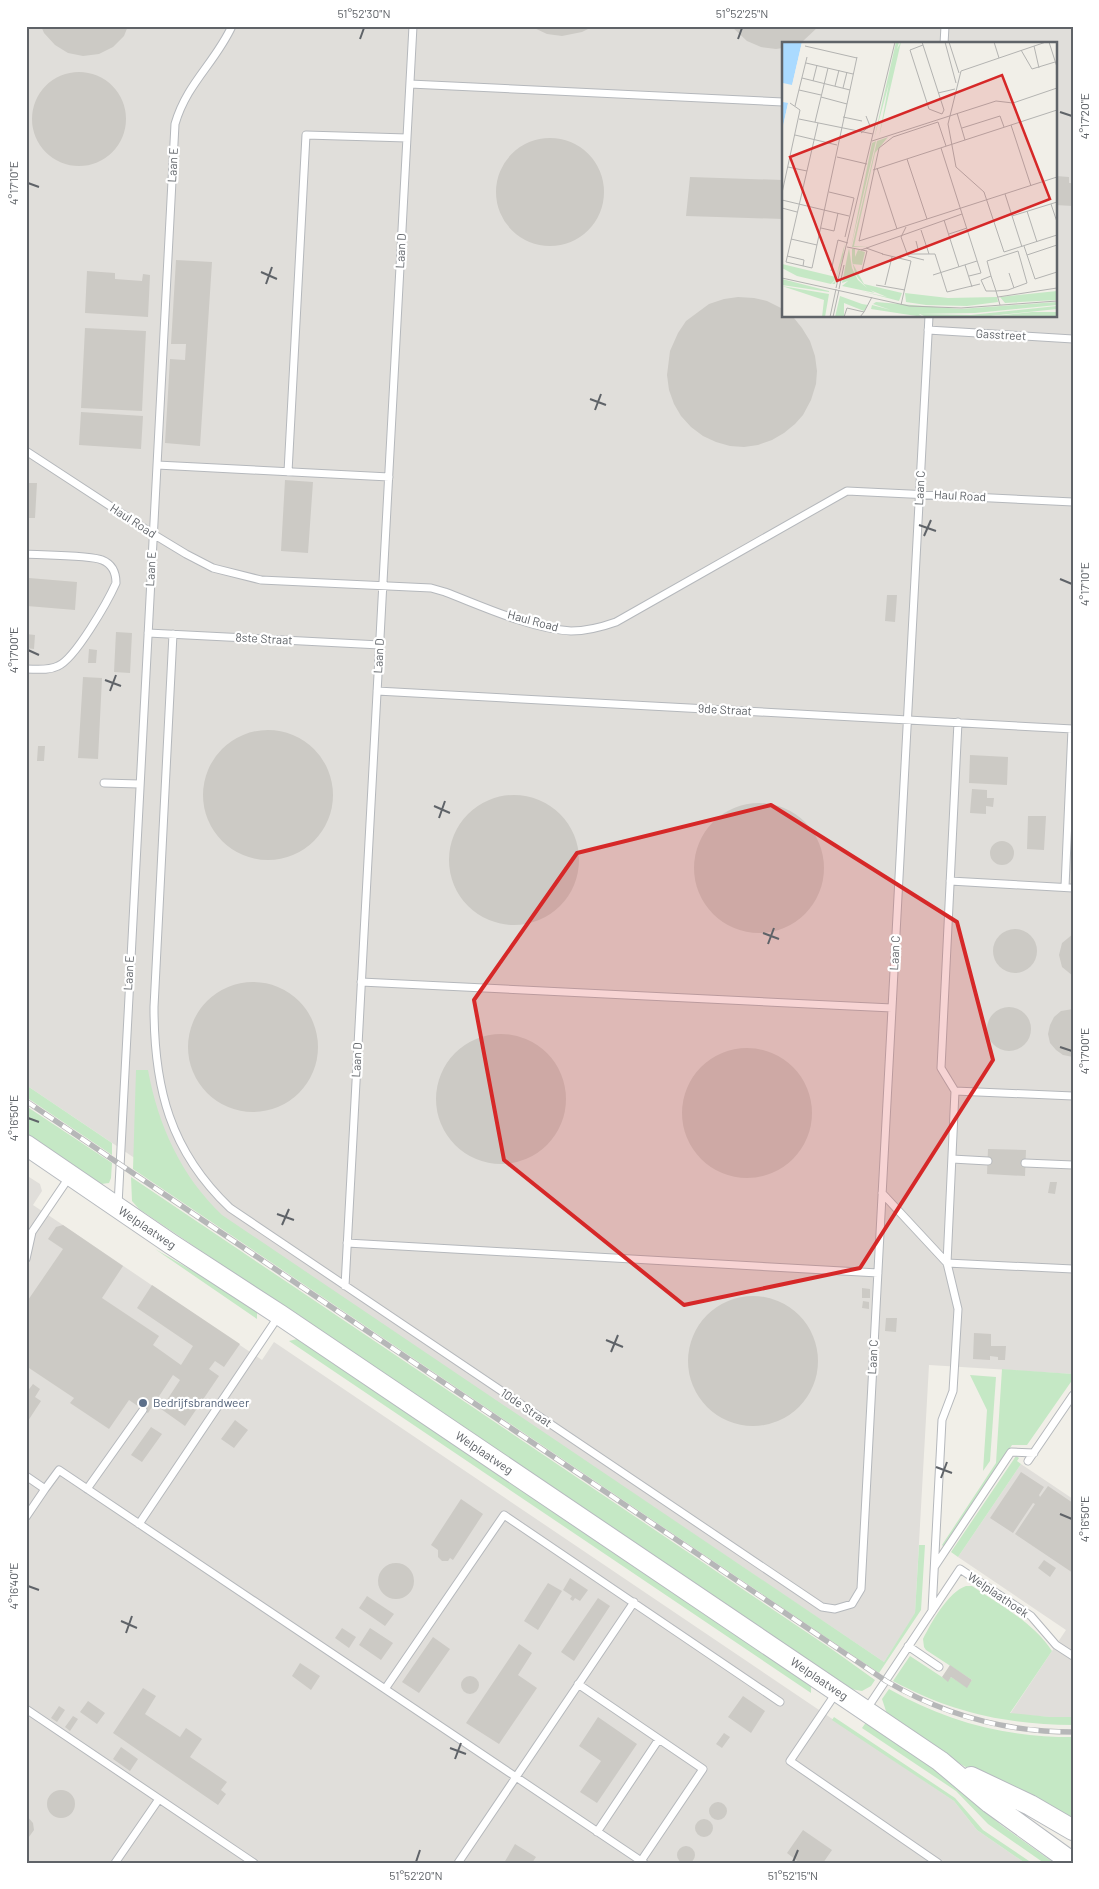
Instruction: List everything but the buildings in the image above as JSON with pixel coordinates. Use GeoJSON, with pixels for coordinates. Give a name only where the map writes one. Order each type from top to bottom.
{"type":"FeatureCollection","features":[{"type":"Feature","properties":{"kind":"street","name":"Welplaatweg"},"geometry":{"type":"LineString","coordinates":[[26,1145],[866,1710],[940,1761],[990,1803],[1072,1863]]}},
{"type":"Feature","properties":{"kind":"street","name":"Welplaatweg"},"geometry":{"type":"LineString","coordinates":[[940,1761],[1030,1805],[1073,1830]]}},
{"type":"Feature","properties":{"kind":"lane","name":"Laan E"},"geometry":{"type":"LineString","coordinates":[[118,1208],[175,124],[180,107],[188,91],[227,37],[232,26]]}},
{"type":"Feature","properties":{"kind":"lane","name":"Laan D"},"geometry":{"type":"LineString","coordinates":[[345,1286],[377,691],[385,586],[413,26]]}},
{"type":"Feature","properties":{"kind":"lane"},"geometry":{"type":"LineString","coordinates":[[944,42],[945,26]]}},
{"type":"Feature","properties":{"kind":"lane"},"geometry":{"type":"LineString","coordinates":[[410,84],[782,102]]}},
{"type":"Feature","properties":{"kind":"lane"},"geometry":{"type":"LineString","coordinates":[[288,472],[306,135],[407,138]]}},
{"type":"Feature","properties":{"kind":"lane","name":"Laan C"},"geometry":{"type":"LineString","coordinates":[[822,1607],[835,1609],[852,1604],[861,1589],[929,318]]}},
{"type":"Feature","properties":{"kind":"lane","name":"Gasstreet"},"geometry":{"type":"LineString","coordinates":[[928,330],[1073,339]]}},
{"type":"Feature","properties":{"kind":"lane","name":"Haul Road"},"geometry":{"type":"LineString","coordinates":[[26,451],[153,534],[213,568],[261,580],[431,588],[528,623],[551,629],[572,631],[616,622],[847,491],[1073,502]]}},
{"type":"Feature","properties":{"kind":"lane"},"geometry":{"type":"LineString","coordinates":[[157,465],[389,477]]}},
{"type":"Feature","properties":{"kind":"lane"},"geometry":{"type":"LineString","coordinates":[[26,554],[97,558],[103,560],[113,569],[116,576],[116,583],[79,645],[70,656],[58,666],[42,670],[26,669]]}},
{"type":"Feature","properties":{"kind":"lane","name":"8ste Straat"},"geometry":{"type":"LineString","coordinates":[[148,633],[380,644]]}},
{"type":"Feature","properties":{"kind":"lane","name":"10de Straat"},"geometry":{"type":"LineString","coordinates":[[173,634],[154,1032],[159,1078],[166,1109],[176,1135],[197,1172],[210,1189],[230,1208],[822,1607]]}},
{"type":"Feature","properties":{"kind":"lane","name":"9de Straat"},"geometry":{"type":"LineString","coordinates":[[377,691],[1072,729]]}},
{"type":"Feature","properties":{"kind":"lane"},"geometry":{"type":"LineString","coordinates":[[932,1611],[942,1420],[953,1391],[958,1309],[947,1263],[955,1091],[941,1068],[958,722]]}},
{"type":"Feature","properties":{"kind":"lane"},"geometry":{"type":"LineString","coordinates":[[950,881],[1069,887],[1072,729]]}},
{"type":"Feature","properties":{"kind":"lane"},"geometry":{"type":"LineString","coordinates":[[104,782],[140,784]]}},
{"type":"Feature","properties":{"kind":"lane"},"geometry":{"type":"LineString","coordinates":[[361,982],[892,1008]]}},
{"type":"Feature","properties":{"kind":"lane"},"geometry":{"type":"LineString","coordinates":[[955,1091],[1073,1096]]}},
{"type":"Feature","properties":{"kind":"lane"},"geometry":{"type":"LineString","coordinates":[[952,1159],[988,1161]]}},
{"type":"Feature","properties":{"kind":"lane"},"geometry":{"type":"LineString","coordinates":[[1026,1163],[1073,1165]]}},
{"type":"Feature","properties":{"kind":"lane"},"geometry":{"type":"LineString","coordinates":[[26,1259],[32,1232],[71,1176]]}},
{"type":"Feature","properties":{"kind":"lane"},"geometry":{"type":"LineString","coordinates":[[882,1193],[947,1263],[1073,1269]]}},
{"type":"Feature","properties":{"kind":"lane"},"geometry":{"type":"LineString","coordinates":[[347,1243],[878,1273]]}},
{"type":"Feature","properties":{"kind":"lane"},"geometry":{"type":"LineString","coordinates":[[139,1524],[280,1315]]}},
{"type":"Feature","properties":{"kind":"lane"},"geometry":{"type":"LineString","coordinates":[[1028,1461],[1073,1395]]}},
{"type":"Feature","properties":{"kind":"lane"},"geometry":{"type":"LineString","coordinates":[[87,1488],[143,1410]]}},
{"type":"Feature","properties":{"kind":"lane"},"geometry":{"type":"LineString","coordinates":[[934,1567],[1011,1452],[1034,1453]]}},
{"type":"Feature","properties":{"kind":"lane"},"geometry":{"type":"LineString","coordinates":[[26,1517],[58,1470],[642,1862],[703,1769],[578,1684]]}},
{"type":"Feature","properties":{"kind":"lane"},"geometry":{"type":"LineString","coordinates":[[26,1476],[45,1489]]}},
{"type":"Feature","properties":{"kind":"lane"},"geometry":{"type":"LineString","coordinates":[[385,1689],[504,1515],[780,1702]]}},
{"type":"Feature","properties":{"kind":"lane","name":"Welplaathoek"},"geometry":{"type":"LineString","coordinates":[[866,1710],[960,1569],[1031,1616],[1056,1645],[1073,1656]]}},
{"type":"Feature","properties":{"kind":"lane"},"geometry":{"type":"LineString","coordinates":[[458,1863],[634,1602]]}},
{"type":"Feature","properties":{"kind":"lane"},"geometry":{"type":"LineString","coordinates":[[908,1646],[939,1667]]}},
{"type":"Feature","properties":{"kind":"lane"},"geometry":{"type":"LineString","coordinates":[[837,1691],[790,1761],[933,1861]]}},
{"type":"Feature","properties":{"kind":"lane"},"geometry":{"type":"LineString","coordinates":[[26,1709],[254,1863]]}},
{"type":"Feature","properties":{"kind":"lane"},"geometry":{"type":"LineString","coordinates":[[597,1832],[659,1739]]}},
{"type":"Feature","properties":{"kind":"lane"},"geometry":{"type":"LineString","coordinates":[[116,1863],[159,1798]]}},
{"type":"Feature","properties":{"kind":"highlighted area"},"geometry":{"type":"Polygon","coordinates":[[[771,805],[957,922],[993,1060],[860,1268],[684,1305],[504,1160],[474,1000],[577,853],[771,805]]]}},
{"type":"Feature","properties":{"kind":"shaded area"},"geometry":{"type":"Polygon","coordinates":[[[26,26],[1073,26],[1073,1374],[929,1365],[915,1614],[884,1662],[26,1085],[26,26]]]}},
{"type":"Feature","properties":{"kind":"shaded area"},"geometry":{"type":"Polygon","coordinates":[[[26,1175],[40,1184],[42,1191],[33,1205],[262,1360],[274,1342],[954,1801],[977,1830],[1025,1863],[26,1863],[26,1175]]]}},
{"type":"Feature","properties":{"kind":"shaded area"},"geometry":{"type":"Polygon","coordinates":[[[1021,1464],[1073,1499],[1073,1717],[1010,1714],[1066,1630],[958,1557],[1021,1464]]]}},
{"type":"Feature","properties":{"kind":"green space"},"geometry":{"type":"Polygon","coordinates":[[[136,1070],[148,1070],[158,1110],[173,1148],[195,1184],[222,1215],[884,1662],[915,1613],[919,1545],[925,1545],[921,1610],[879,1673],[133,1169],[136,1070]]]}},
{"type":"Feature","properties":{"kind":"green space"},"geometry":{"type":"Polygon","coordinates":[[[26,1085],[112,1143],[112,1155],[26,1097],[26,1085]]]}},
{"type":"Feature","properties":{"kind":"green space"},"geometry":{"type":"Polygon","coordinates":[[[26,1106],[112,1163],[109,1183],[101,1184],[26,1133],[26,1106]]]}},
{"type":"Feature","properties":{"kind":"green space"},"geometry":{"type":"Polygon","coordinates":[[[131,1177],[833,1650],[875,1680],[871,1686],[862,1691],[851,1689],[139,1209],[132,1201],[131,1177]]]}},
{"type":"Feature","properties":{"kind":"green space"},"geometry":{"type":"Polygon","coordinates":[[[155,1249],[255,1307],[257,1319],[155,1249]]]}},
{"type":"Feature","properties":{"kind":"green space"},"geometry":{"type":"Polygon","coordinates":[[[297,1339],[811,1683],[811,1693],[289,1341],[297,1339]]]}},
{"type":"Feature","properties":{"kind":"green space"},"geometry":{"type":"Polygon","coordinates":[[[1002,1369],[1073,1374],[1073,1379],[1027,1445],[1012,1445],[944,1547],[942,1545],[996,1463],[1002,1369]]]}},
{"type":"Feature","properties":{"kind":"green space"},"geometry":{"type":"Polygon","coordinates":[[[970,1375],[996,1377],[990,1461],[983,1471],[987,1410],[970,1375]]]}},
{"type":"Feature","properties":{"kind":"green space"},"geometry":{"type":"Polygon","coordinates":[[[1016,1456],[1019,1458],[1017,1461],[1021,1464],[958,1557],[951,1552],[1016,1456]]]}},
{"type":"Feature","properties":{"kind":"green space"},"geometry":{"type":"Polygon","coordinates":[[[972,1586],[1026,1623],[1052,1651],[1010,1713],[1073,1717],[1073,1725],[1025,1722],[980,1715],[937,1701],[893,1681],[910,1656],[948,1681],[951,1677],[967,1687],[972,1680],[926,1650],[923,1639],[935,1617],[947,1601],[959,1589],[972,1586]]]}},
{"type":"Feature","properties":{"kind":"green space"},"geometry":{"type":"Polygon","coordinates":[[[889,1689],[911,1701],[955,1719],[1000,1731],[1073,1737],[1073,1822],[994,1783],[948,1757],[887,1714],[882,1699],[889,1689]]]}},
{"type":"Feature","properties":{"kind":"green space"},"geometry":{"type":"Polygon","coordinates":[[[834,1717],[955,1798],[983,1830],[1032,1863],[1025,1863],[977,1830],[954,1801],[832,1720],[834,1717]]]}},
{"type":"Feature","properties":{"kind":"green space"},"geometry":{"type":"Polygon","coordinates":[[[867,1721],[957,1783],[1001,1825],[1054,1863],[1044,1863],[988,1824],[956,1791],[862,1728],[867,1721]]]}},
{"type":"Feature","properties":{"kind":"railway"},"geometry":{"type":"LineString","coordinates":[[26,1101],[886,1681],[930,1703],[976,1719],[1023,1729],[1073,1732]]}},
{"type":"Feature","properties":{"kind":"place","name":"Bedrijfsbrandweer"},"geometry":{"type":"Point","coordinates":[143,1403]}}]}
